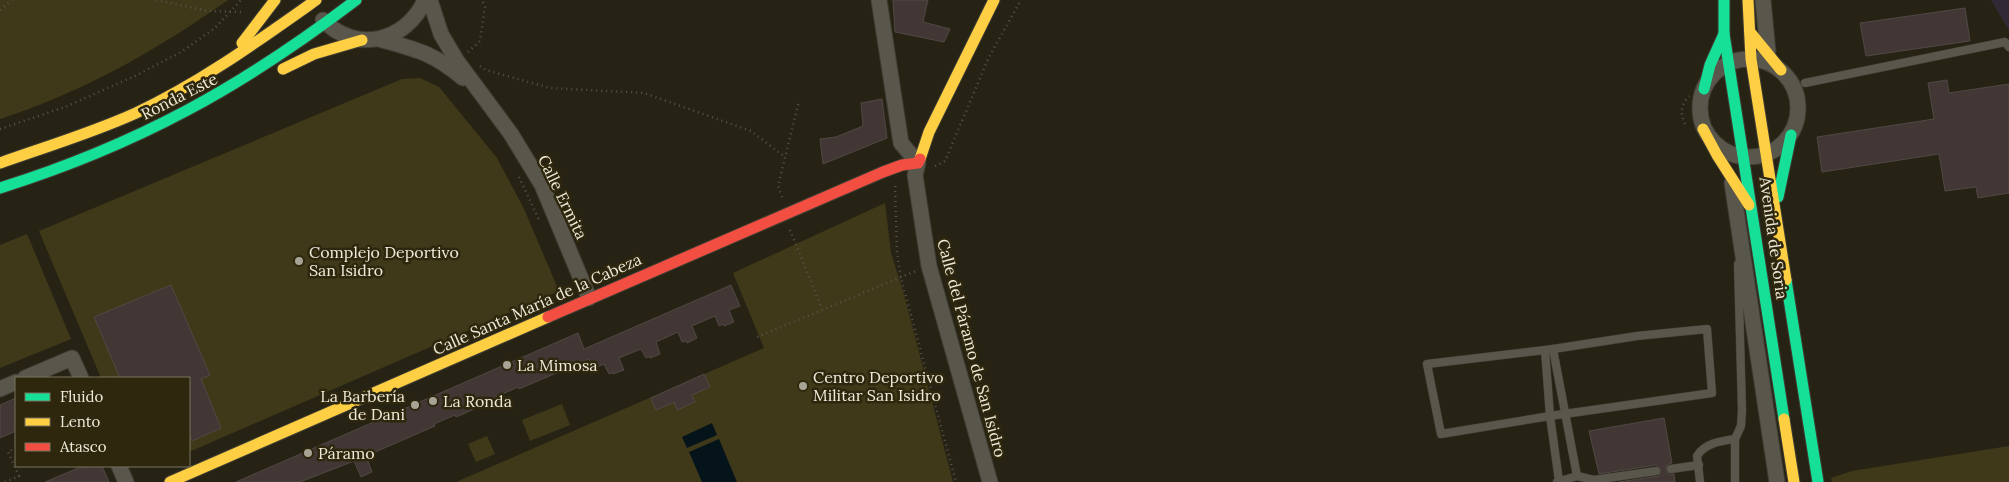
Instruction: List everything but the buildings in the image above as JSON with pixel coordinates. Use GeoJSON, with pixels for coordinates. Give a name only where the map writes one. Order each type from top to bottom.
{"type":"FeatureCollection","features":[{"type":"Feature","properties":{"kind":"main road"},"geometry":{"type":"LineString","coordinates":[[225,64],[275,0]]}},
{"type":"Feature","properties":{"kind":"main road","name":"Ronda Este"},"geometry":{"type":"LineString","coordinates":[[0,188],[84,159],[140,134],[245,80],[327,24],[356,0]]}},
{"type":"Feature","properties":{"kind":"main road","name":"Calle del Páramo de San Isidro"},"geometry":{"type":"LineString","coordinates":[[924,165],[929,132],[994,0]]}},
{"type":"Feature","properties":{"kind":"main road","name":"Avenida de Soria"},"geometry":{"type":"LineString","coordinates":[[1724,0],[1724,34],[1794,482]]}},
{"type":"Feature","properties":{"kind":"main road","name":"Avenida de Soria"},"geometry":{"type":"LineString","coordinates":[[1748,0],[1751,59],[1818,482]]}},
{"type":"Feature","properties":{"kind":"main road","name":"Ronda Este"},"geometry":{"type":"LineString","coordinates":[[0,163],[73,138],[136,113],[225,64],[312,1]]}},
{"type":"Feature","properties":{"kind":"main road"},"geometry":{"type":"LineString","coordinates":[[1750,32],[1781,70]]}},
{"type":"Feature","properties":{"kind":"main road"},"geometry":{"type":"LineString","coordinates":[[1704,89],[1710,65],[1724,34]]}},
{"type":"Feature","properties":{"kind":"main road"},"geometry":{"type":"LineString","coordinates":[[245,80],[266,78],[314,54],[362,40]]}},
{"type":"Feature","properties":{"kind":"main road"},"geometry":{"type":"LineString","coordinates":[[1703,129],[1752,210]]}},
{"type":"Feature","properties":{"kind":"main road"},"geometry":{"type":"LineString","coordinates":[[1776,218],[1779,190],[1791,136]]}},
{"type":"Feature","properties":{"kind":"main road","name":"Calle Santa María de la Cabeza"},"geometry":{"type":"LineString","coordinates":[[170,482],[589,298],[883,172],[902,165],[924,165]]}},
{"type":"Feature","properties":{"kind":"street"},"geometry":{"type":"LineString","coordinates":[[312,1],[327,24],[344,34],[362,40],[382,40],[400,31],[412,20],[425,0]]}},
{"type":"Feature","properties":{"kind":"street","name":"Calle Ermita"},"geometry":{"type":"LineString","coordinates":[[430,0],[441,34],[479,91],[511,134],[542,185],[589,298]]}},
{"type":"Feature","properties":{"kind":"street"},"geometry":{"type":"LineString","coordinates":[[879,0],[901,143],[924,165]]}},
{"type":"Feature","properties":{"kind":"street"},"geometry":{"type":"LineString","coordinates":[[1763,0],[1768,52]]}},
{"type":"Feature","properties":{"kind":"street","name":"Calle Ermita"},"geometry":{"type":"LineString","coordinates":[[382,40],[424,52],[439,59],[479,91]]}},
{"type":"Feature","properties":{"kind":"street"},"geometry":{"type":"LineString","coordinates":[[1751,59],[1768,62],[1781,70],[1790,80],[1798,97],[1798,121],[1791,136],[1782,146],[1767,155],[1743,158],[1729,153],[1716,144],[1703,129],[1700,101],[1704,89],[1713,75],[1729,62],[1751,59]]}},
{"type":"Feature","properties":{"kind":"street","name":"Calle del Páramo de San Isidro"},"geometry":{"type":"LineString","coordinates":[[924,165],[915,175],[929,266],[990,482]]}},
{"type":"Feature","properties":{"kind":"street","name":"Avenida de Soria"},"geometry":{"type":"LineString","coordinates":[[1732,179],[1776,482]]}},
{"type":"Feature","properties":{"kind":"street"},"geometry":{"type":"LineString","coordinates":[[27,377],[72,358],[81,377]]}},
{"type":"Feature","properties":{"kind":"street"},"geometry":{"type":"LineString","coordinates":[[0,389],[15,382]]}},
{"type":"Feature","properties":{"kind":"street"},"geometry":{"type":"LineString","coordinates":[[119,467],[126,482]]}},
{"type":"Feature","properties":{"kind":"lane"},"geometry":{"type":"LineString","coordinates":[[1805,83],[2006,42],[2009,47]]}},
{"type":"Feature","properties":{"kind":"lane"},"geometry":{"type":"LineString","coordinates":[[1735,482],[1735,439],[1741,426],[1742,410],[1738,308],[1739,237]]}},
{"type":"Feature","properties":{"kind":"lane"},"geometry":{"type":"LineString","coordinates":[[1707,329],[1712,393],[1564,413],[1441,434],[1427,364],[1549,350],[1637,336],[1707,329]]}},
{"type":"Feature","properties":{"kind":"lane"},"geometry":{"type":"LineString","coordinates":[[1549,350],[1577,476]]}},
{"type":"Feature","properties":{"kind":"lane"},"geometry":{"type":"LineString","coordinates":[[1549,350],[1550,416],[1558,481],[1577,476],[1594,480],[1656,471]]}},
{"type":"Feature","properties":{"kind":"lane"},"geometry":{"type":"LineString","coordinates":[[1700,482],[1697,456],[1704,449],[1722,441],[1735,439]]}},
{"type":"Feature","properties":{"kind":"lane"},"geometry":{"type":"LineString","coordinates":[[1671,469],[1699,465]]}},
{"type":"Feature","properties":{"kind":"path"},"geometry":{"type":"LineString","coordinates":[[0,10],[12,0]]}},
{"type":"Feature","properties":{"kind":"path"},"geometry":{"type":"LineString","coordinates":[[156,0],[208,11],[242,12]]}},
{"type":"Feature","properties":{"kind":"path"},"geometry":{"type":"LineString","coordinates":[[0,129],[65,107],[182,52],[216,28],[241,0]]}},
{"type":"Feature","properties":{"kind":"path"},"geometry":{"type":"LineString","coordinates":[[464,56],[480,41],[485,7],[482,0]]}},
{"type":"Feature","properties":{"kind":"path"},"geometry":{"type":"LineString","coordinates":[[924,165],[945,161],[989,57],[1021,0]]}},
{"type":"Feature","properties":{"kind":"path"},"geometry":{"type":"LineString","coordinates":[[479,65],[486,70],[550,88],[644,93],[751,131],[784,156]]}},
{"type":"Feature","properties":{"kind":"path"},"geometry":{"type":"LineString","coordinates":[[799,101],[778,186],[822,310]]}},
{"type":"Feature","properties":{"kind":"path"},"geometry":{"type":"LineString","coordinates":[[515,170],[544,230]]}},
{"type":"Feature","properties":{"kind":"path"},"geometry":{"type":"LineString","coordinates":[[895,184],[897,253],[901,278],[956,482]]}},
{"type":"Feature","properties":{"kind":"path"},"geometry":{"type":"LineString","coordinates":[[757,338],[929,266]]}},
{"type":"Feature","properties":{"kind":"path"},"geometry":{"type":"LineString","coordinates":[[15,448],[8,452],[15,466]]}},
{"type":"Feature","properties":{"kind":"path"},"geometry":{"type":"LineString","coordinates":[[5,482],[20,476],[16,467]]}},
{"type":"Feature","properties":{"kind":"shaded area"},"geometry":{"type":"Polygon","coordinates":[[[0,0],[228,0],[147,53],[90,83],[0,119],[0,0]]]}},
{"type":"Feature","properties":{"kind":"shaded area"},"geometry":{"type":"Polygon","coordinates":[[[1991,0],[2009,0],[2009,30],[1991,0]]]}},
{"type":"Feature","properties":{"kind":"shaded area","name":"Complejo Deportivo San Isidro"},"geometry":{"type":"Polygon","coordinates":[[[420,78],[439,87],[497,158],[524,209],[559,291],[190,452],[190,377],[101,377],[39,231],[402,79],[420,78]]]}},
{"type":"Feature","properties":{"kind":"shaded area","name":"Centro Deportivo Militar San Isidro"},"geometry":{"type":"Polygon","coordinates":[[[885,203],[891,253],[903,291],[953,482],[456,482],[764,348],[733,273],[885,203]]]}},
{"type":"Feature","properties":{"kind":"shaded area"},"geometry":{"type":"Polygon","coordinates":[[[27,234],[71,339],[0,368],[0,245],[27,234]]]}},
{"type":"Feature","properties":{"kind":"shaded area"},"geometry":{"type":"Polygon","coordinates":[[[562,404],[570,425],[530,441],[522,420],[562,404]]]}},
{"type":"Feature","properties":{"kind":"shaded area"},"geometry":{"type":"Polygon","coordinates":[[[712,423],[717,435],[687,448],[682,437],[712,423]]]}},
{"type":"Feature","properties":{"kind":"shaded area"},"geometry":{"type":"Polygon","coordinates":[[[487,436],[495,454],[476,462],[468,444],[487,436]]]}},
{"type":"Feature","properties":{"kind":"shaded area"},"geometry":{"type":"Polygon","coordinates":[[[719,439],[737,482],[702,482],[689,452],[719,439]]]}},
{"type":"Feature","properties":{"kind":"shaded area"},"geometry":{"type":"Polygon","coordinates":[[[2009,446],[2009,482],[1832,482],[1831,478],[1852,471],[2009,446]]]}},
{"type":"Feature","properties":{"kind":"traffic: fast"},"geometry":{"type":"LineString","coordinates":[[0,188],[97,153],[143,133],[187,110],[272,60],[356,0]]}},
{"type":"Feature","properties":{"kind":"traffic: fast"},"geometry":{"type":"LineString","coordinates":[[1724,0],[1724,34],[1784,419]]}},
{"type":"Feature","properties":{"kind":"traffic: fast"},"geometry":{"type":"LineString","coordinates":[[1704,89],[1710,65],[1724,34]]}},
{"type":"Feature","properties":{"kind":"traffic: fast"},"geometry":{"type":"LineString","coordinates":[[1778,197],[1791,135]]}},
{"type":"Feature","properties":{"kind":"traffic: fast"},"geometry":{"type":"LineString","coordinates":[[1786,280],[1818,482]]}},
{"type":"Feature","properties":{"kind":"traffic: slow"},"geometry":{"type":"LineString","coordinates":[[242,43],[275,0]]}},
{"type":"Feature","properties":{"kind":"traffic: slow"},"geometry":{"type":"LineString","coordinates":[[0,163],[103,127],[160,101],[228,61],[316,0]]}},
{"type":"Feature","properties":{"kind":"traffic: slow"},"geometry":{"type":"LineString","coordinates":[[920,159],[929,132],[994,0]]}},
{"type":"Feature","properties":{"kind":"traffic: slow"},"geometry":{"type":"LineString","coordinates":[[1748,0],[1751,59],[1786,280]]}},
{"type":"Feature","properties":{"kind":"traffic: slow"},"geometry":{"type":"LineString","coordinates":[[1750,32],[1781,70]]}},
{"type":"Feature","properties":{"kind":"traffic: slow"},"geometry":{"type":"LineString","coordinates":[[283,69],[314,54],[362,40]]}},
{"type":"Feature","properties":{"kind":"traffic: slow"},"geometry":{"type":"LineString","coordinates":[[1703,129],[1749,205]]}},
{"type":"Feature","properties":{"kind":"traffic: slow"},"geometry":{"type":"LineString","coordinates":[[170,482],[548,317]]}},
{"type":"Feature","properties":{"kind":"traffic: slow"},"geometry":{"type":"LineString","coordinates":[[1784,419],[1794,482]]}},
{"type":"Feature","properties":{"kind":"traffic: jam"},"geometry":{"type":"LineString","coordinates":[[548,317],[883,172],[902,165],[918,163],[920,159]]}},
{"type":"Feature","properties":{"kind":"place","name":"Complejo Deportivo San Isidro"},"geometry":{"type":"Point","coordinates":[299,261]}},
{"type":"Feature","properties":{"kind":"place","name":"La Mimosa"},"geometry":{"type":"Point","coordinates":[507,365]}},
{"type":"Feature","properties":{"kind":"place","name":"Centro Deportivo Militar San Isidro"},"geometry":{"type":"Point","coordinates":[803,386]}},
{"type":"Feature","properties":{"kind":"place","name":"La Ronda"},"geometry":{"type":"Point","coordinates":[433,401]}},
{"type":"Feature","properties":{"kind":"place","name":"La Barbería de Dani"},"geometry":{"type":"Point","coordinates":[415,405]}},
{"type":"Feature","properties":{"kind":"place","name":"Páramo"},"geometry":{"type":"Point","coordinates":[308,453]}}]}
